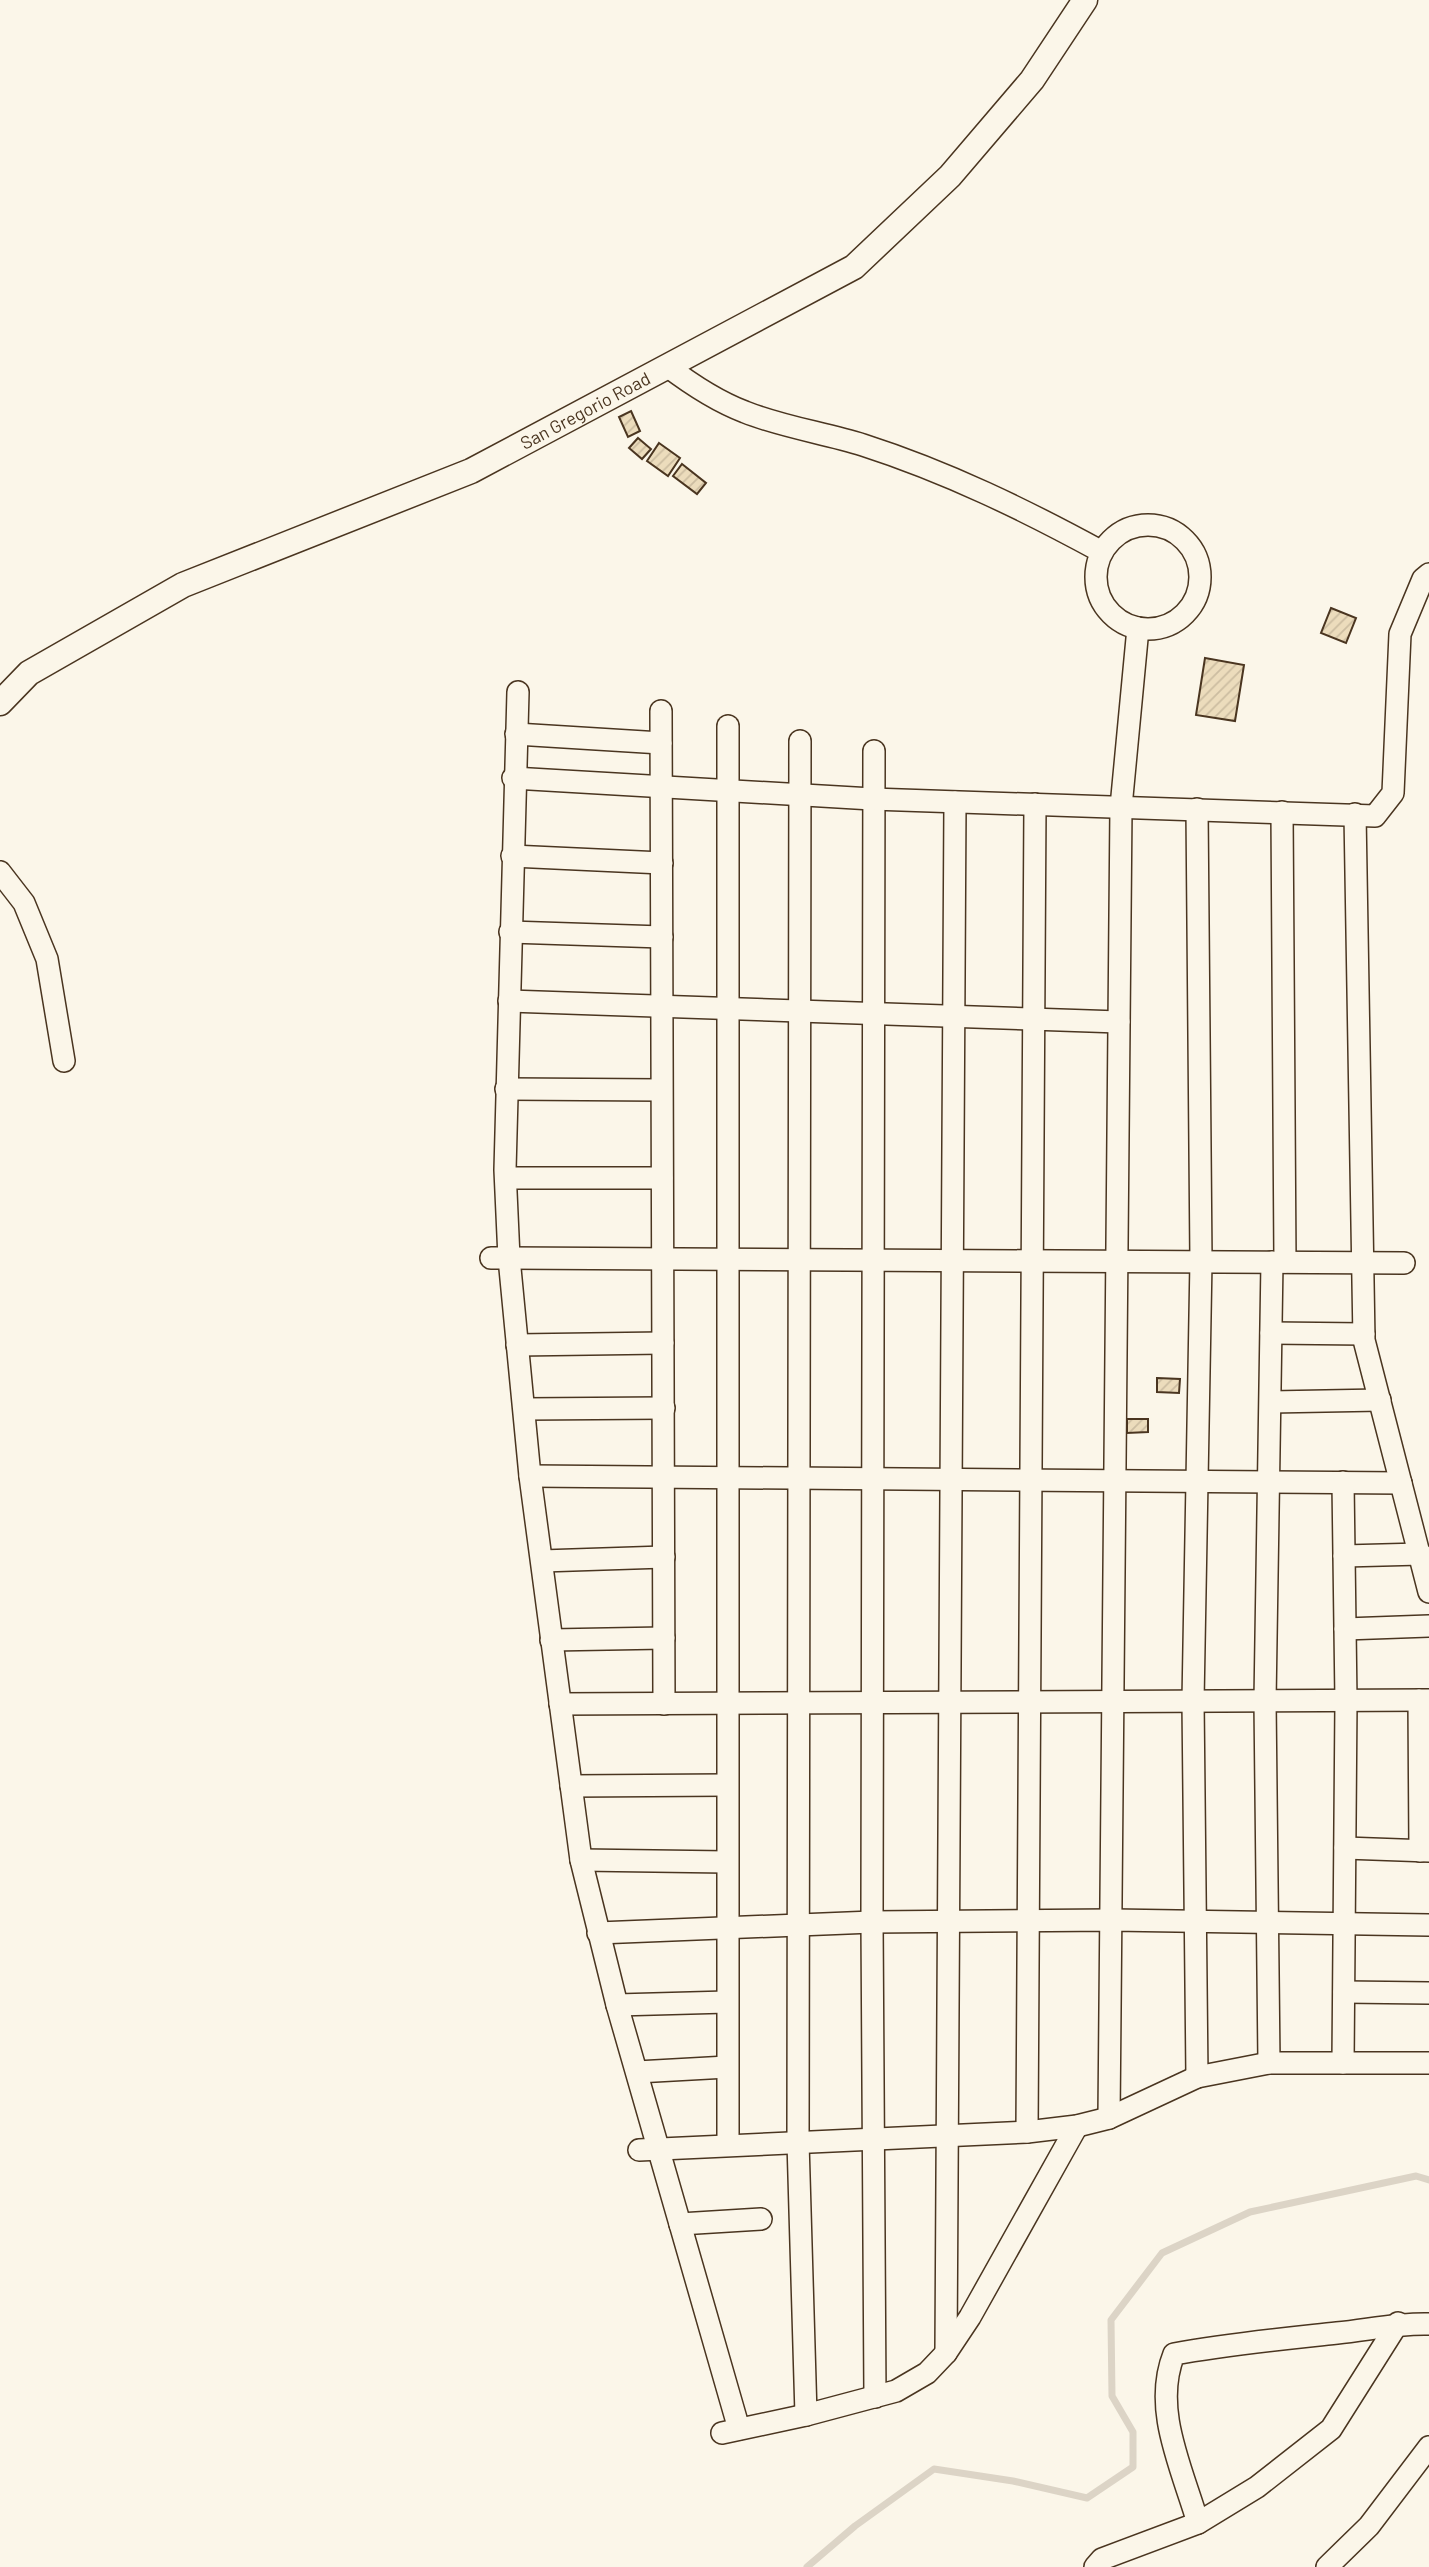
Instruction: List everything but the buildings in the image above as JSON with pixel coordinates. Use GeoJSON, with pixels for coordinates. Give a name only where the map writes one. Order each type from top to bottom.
{"type":"FeatureCollection","features":[{"type":"Feature","properties":{"kind":"street","name":"San Gregorio Road"},"geometry":{"type":"LineString","coordinates":[[0,703],[29,673],[183,585],[471,471],[854,267],[950,176],[1032,80],[1085,0]]}},
{"type":"Feature","properties":{"kind":"street"},"geometry":{"type":"LineString","coordinates":[[667,366],[701,392],[747,413],[864,445],[932,471],[1023,509],[1102,552]]}},
{"type":"Feature","properties":{"kind":"street"},"geometry":{"type":"LineString","coordinates":[[1144,525],[1169,529],[1189,544],[1195,556],[1200,568],[1199,593],[1185,615],[1163,628],[1138,628],[1116,618],[1101,599],[1096,575],[1102,552],[1119,533],[1144,525]]}},
{"type":"Feature","properties":{"kind":"street"},"geometry":{"type":"LineString","coordinates":[[513,778],[872,799],[1375,816],[1393,793],[1400,634],[1423,579],[1429,575]]}},
{"type":"Feature","properties":{"kind":"street"},"geometry":{"type":"LineString","coordinates":[[1110,2118],[1121,807],[1138,628]]}},
{"type":"Feature","properties":{"kind":"street"},"geometry":{"type":"LineString","coordinates":[[518,692],[513,778],[506,1178],[500,1258],[517,1345],[530,1476],[581,1860],[598,1933],[637,2073],[649,2149],[680,2224],[731,2431],[806,2415],[896,2391],[927,2372],[946,2353],[970,2317],[1077,2126]]}},
{"type":"Feature","properties":{"kind":"street"},"geometry":{"type":"LineString","coordinates":[[661,711],[664,1704]]}},
{"type":"Feature","properties":{"kind":"street"},"geometry":{"type":"LineString","coordinates":[[727,2146],[728,726]]}},
{"type":"Feature","properties":{"kind":"street"},"geometry":{"type":"LineString","coordinates":[[516,734],[661,743]]}},
{"type":"Feature","properties":{"kind":"street"},"geometry":{"type":"LineString","coordinates":[[800,741],[798,2142],[806,2415]]}},
{"type":"Feature","properties":{"kind":"street"},"geometry":{"type":"LineString","coordinates":[[874,751],[872,2139],[875,2396]]}},
{"type":"Feature","properties":{"kind":"street"},"geometry":{"type":"LineString","coordinates":[[946,2353],[955,802]]}},
{"type":"Feature","properties":{"kind":"street"},"geometry":{"type":"LineString","coordinates":[[1027,2132],[1035,804]]}},
{"type":"Feature","properties":{"kind":"street"},"geometry":{"type":"LineString","coordinates":[[1197,809],[1201,1261],[1193,1701],[1197,2077]]}},
{"type":"Feature","properties":{"kind":"street"},"geometry":{"type":"LineString","coordinates":[[1269,2063],[1265,1701],[1271,1333],[1279,1262],[1282,812]]}},
{"type":"Feature","properties":{"kind":"street"},"geometry":{"type":"LineString","coordinates":[[1354,814],[1364,1334],[1429,1592]]}},
{"type":"Feature","properties":{"kind":"street"},"geometry":{"type":"LineString","coordinates":[[512,856],[662,863]]}},
{"type":"Feature","properties":{"kind":"street"},"geometry":{"type":"LineString","coordinates":[[0,872],[24,903],[47,958],[64,1061]]}},
{"type":"Feature","properties":{"kind":"street"},"geometry":{"type":"LineString","coordinates":[[510,932],[662,937]]}},
{"type":"Feature","properties":{"kind":"street"},"geometry":{"type":"LineString","coordinates":[[509,1001],[661,1004],[1119,1022]]}},
{"type":"Feature","properties":{"kind":"street"},"geometry":{"type":"LineString","coordinates":[[506,1089],[661,1090]]}},
{"type":"Feature","properties":{"kind":"street"},"geometry":{"type":"LineString","coordinates":[[506,1178],[662,1178]]}},
{"type":"Feature","properties":{"kind":"street"},"geometry":{"type":"LineString","coordinates":[[500,1258],[953,1258],[1404,1263]]}},
{"type":"Feature","properties":{"kind":"street"},"geometry":{"type":"LineString","coordinates":[[1271,1333],[1364,1334]]}},
{"type":"Feature","properties":{"kind":"street"},"geometry":{"type":"LineString","coordinates":[[517,1345],[663,1343]]}},
{"type":"Feature","properties":{"kind":"street"},"geometry":{"type":"LineString","coordinates":[[1270,1402],[1380,1400]]}},
{"type":"Feature","properties":{"kind":"street"},"geometry":{"type":"LineString","coordinates":[[525,1409],[664,1408]]}},
{"type":"Feature","properties":{"kind":"street"},"geometry":{"type":"LineString","coordinates":[[530,1476],[1401,1483]]}},
{"type":"Feature","properties":{"kind":"street"},"geometry":{"type":"LineString","coordinates":[[1343,1482],[1346,1701],[1343,2063]]}},
{"type":"Feature","properties":{"kind":"street"},"geometry":{"type":"LineString","coordinates":[[1344,1556],[1421,1554]]}},
{"type":"Feature","properties":{"kind":"street"},"geometry":{"type":"LineString","coordinates":[[542,1561],[664,1557]]}},
{"type":"Feature","properties":{"kind":"street"},"geometry":{"type":"LineString","coordinates":[[1345,1629],[1429,1626]]}},
{"type":"Feature","properties":{"kind":"street"},"geometry":{"type":"LineString","coordinates":[[551,1640],[664,1638]]}},
{"type":"Feature","properties":{"kind":"street"},"geometry":{"type":"LineString","coordinates":[[561,1704],[1424,1700],[1424,1851],[1345,1848]]}},
{"type":"Feature","properties":{"kind":"street"},"geometry":{"type":"LineString","coordinates":[[571,1786],[727,1785]]}},
{"type":"Feature","properties":{"kind":"street"},"geometry":{"type":"LineString","coordinates":[[581,1860],[727,1862]]}},
{"type":"Feature","properties":{"kind":"street"},"geometry":{"type":"LineString","coordinates":[[598,1933],[949,1921],[1113,1920],[1429,1925]]}},
{"type":"Feature","properties":{"kind":"street"},"geometry":{"type":"LineString","coordinates":[[1344,1992],[1429,1993]]}},
{"type":"Feature","properties":{"kind":"street"},"geometry":{"type":"LineString","coordinates":[[617,2005],[727,2002]]}},
{"type":"Feature","properties":{"kind":"street"},"geometry":{"type":"LineString","coordinates":[[649,2149],[1027,2132],[1077,2126],[1110,2118],[1197,2077],[1269,2063],[1429,2063]]}},
{"type":"Feature","properties":{"kind":"street"},"geometry":{"type":"LineString","coordinates":[[637,2073],[727,2067]]}},
{"type":"Feature","properties":{"kind":"street"},"geometry":{"type":"LineString","coordinates":[[680,2224],[761,2218]]}},
{"type":"Feature","properties":{"kind":"street"},"geometry":{"type":"LineString","coordinates":[[1198,2523],[1165,2411],[1166,2375],[1174,2354],[1241,2341],[1338,2333],[1398,2323],[1429,2324]]}},
{"type":"Feature","properties":{"kind":"street"},"geometry":{"type":"LineString","coordinates":[[1095,2567],[1102,2559],[1198,2523],[1258,2487],[1331,2429],[1398,2323]]}},
{"type":"Feature","properties":{"kind":"street"},"geometry":{"type":"LineString","coordinates":[[1327,2567],[1369,2526],[1429,2447]]}},
{"type":"Feature","properties":{"kind":"waterway"},"geometry":{"type":"LineString","coordinates":[[807,2567],[855,2526],[934,2469],[1013,2481],[1087,2498],[1133,2467],[1133,2432],[1112,2396],[1111,2320],[1162,2253],[1250,2212],[1416,2176],[1429,2180]]}}]}
